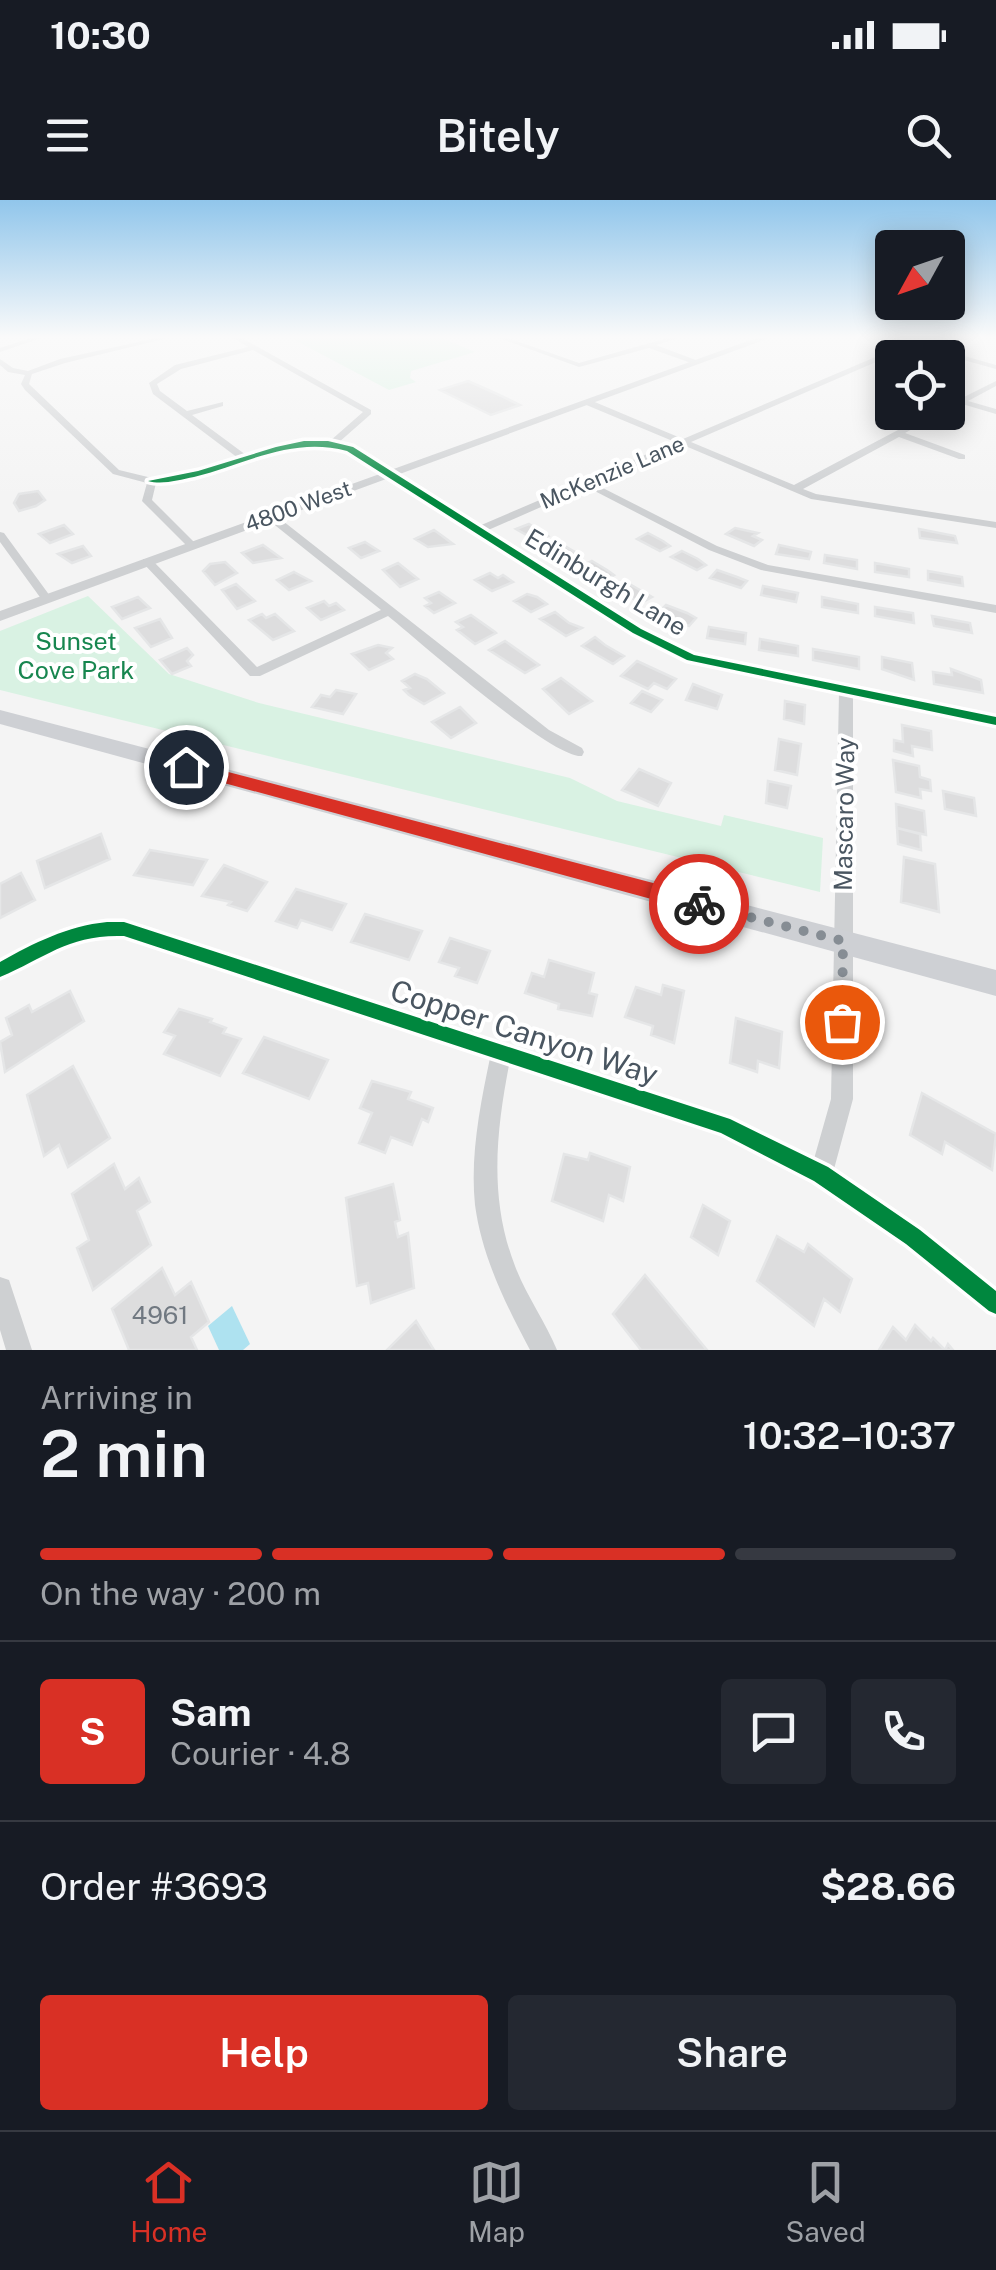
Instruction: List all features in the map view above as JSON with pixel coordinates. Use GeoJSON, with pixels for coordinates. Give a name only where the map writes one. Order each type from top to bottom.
{"type":"FeatureCollection","features":[{"type":"Feature","properties":{"kind":"main road"},"geometry":{"type":"LineString","coordinates":[[0,717],[996,983]]}},
{"type":"Feature","properties":{"kind":"street"},"geometry":{"type":"LineString","coordinates":[[31,391],[116,472],[152,482],[189,477],[296,444],[333,443],[369,416],[330,391]]}},
{"type":"Feature","properties":{"kind":"street"},"geometry":{"type":"LineString","coordinates":[[156,391],[246,460]]}},
{"type":"Feature","properties":{"kind":"street","name":"4800 West"},"geometry":{"type":"LineString","coordinates":[[0,616],[618,391]]}},
{"type":"Feature","properties":{"kind":"street","name":"McKenzie Lane"},"geometry":{"type":"LineString","coordinates":[[477,530],[803,391]]}},
{"type":"Feature","properties":{"kind":"street"},"geometry":{"type":"LineString","coordinates":[[587,402],[793,490],[844,503],[996,525]]}},
{"type":"Feature","properties":{"kind":"street"},"geometry":{"type":"LineString","coordinates":[[965,402],[996,412]]}},
{"type":"Feature","properties":{"kind":"street"},"geometry":{"type":"LineString","coordinates":[[185,414],[220,404]]}},
{"type":"Feature","properties":{"kind":"street"},"geometry":{"type":"LineString","coordinates":[[793,490],[906,430]]}},
{"type":"Feature","properties":{"kind":"street"},"geometry":{"type":"LineString","coordinates":[[898,434],[962,457]]}},
{"type":"Feature","properties":{"kind":"street","name":"Edinburgh Lane"},"geometry":{"type":"LineString","coordinates":[[333,443],[660,644],[720,666],[996,721]]}},
{"type":"Feature","properties":{"kind":"street"},"geometry":{"type":"LineString","coordinates":[[152,482],[147,501],[192,545]]}},
{"type":"Feature","properties":{"kind":"street"},"geometry":{"type":"LineString","coordinates":[[586,482],[714,548],[765,568],[996,609]]}},
{"type":"Feature","properties":{"kind":"street"},"geometry":{"type":"LineString","coordinates":[[270,516],[544,734],[577,752]]}},
{"type":"Feature","properties":{"kind":"street"},"geometry":{"type":"LineString","coordinates":[[0,535],[6,553],[46,598]]}},
{"type":"Feature","properties":{"kind":"street"},"geometry":{"type":"LineString","coordinates":[[148,561],[255,673],[388,611]]}},
{"type":"Feature","properties":{"kind":"street","name":"Mascaro Way"},"geometry":{"type":"LineString","coordinates":[[821,1174],[842,1099],[846,691]]}},
{"type":"Feature","properties":{"kind":"street","name":"Copper Canyon Way"},"geometry":{"type":"LineString","coordinates":[[0,970],[61,937],[91,929],[124,929],[724,1125],[821,1174],[913,1237],[996,1304]]}},
{"type":"Feature","properties":{"kind":"street"},"geometry":{"type":"LineString","coordinates":[[502,1051],[484,1134],[489,1222],[508,1287],[544,1350]]}},
{"type":"Feature","properties":{"kind":"street"},"geometry":{"type":"LineString","coordinates":[[0,1289],[19,1350]]}},
{"type":"Feature","properties":{"kind":"green space","name":"Sunset Cove Park"},"geometry":{"type":"Polygon","coordinates":[[[88,596],[169,674],[259,703],[570,778],[617,801],[721,826],[724,815],[823,838],[820,892],[0,690],[0,631],[88,596]]]}},
{"type":"Feature","properties":{"kind":"water"},"geometry":{"type":"Polygon","coordinates":[[[232,1306],[250,1344],[243,1350],[219,1350],[208,1326],[232,1306]]]}},
{"type":"Feature","properties":{"kind":"building"},"geometry":{"type":"Polygon","coordinates":[[[441,391],[489,391],[520,405],[491,415],[441,391]]]}},
{"type":"Feature","properties":{"kind":"building"},"geometry":{"type":"Polygon","coordinates":[[[38,491],[45,500],[19,511],[14,503],[19,494],[38,491]]]}},
{"type":"Feature","properties":{"kind":"building"},"geometry":{"type":"Polygon","coordinates":[[[529,524],[548,536],[537,541],[516,529],[529,524]]]}},
{"type":"Feature","properties":{"kind":"building"},"geometry":{"type":"Polygon","coordinates":[[[64,525],[73,534],[50,543],[39,534],[64,525]]]}},
{"type":"Feature","properties":{"kind":"building"},"geometry":{"type":"Polygon","coordinates":[[[735,528],[758,533],[753,536],[762,540],[754,546],[726,534],[735,528]]]}},
{"type":"Feature","properties":{"kind":"building"},"geometry":{"type":"Polygon","coordinates":[[[919,529],[955,536],[957,543],[920,538],[919,529]]]}},
{"type":"Feature","properties":{"kind":"building"},"geometry":{"type":"Polygon","coordinates":[[[434,530],[453,544],[428,547],[415,539],[434,530]]]}},
{"type":"Feature","properties":{"kind":"building"},"geometry":{"type":"Polygon","coordinates":[[[648,533],[670,546],[660,551],[637,539],[648,533]]]}},
{"type":"Feature","properties":{"kind":"building"},"geometry":{"type":"Polygon","coordinates":[[[365,542],[379,551],[361,558],[349,548],[365,542]]]}},
{"type":"Feature","properties":{"kind":"building"},"geometry":{"type":"Polygon","coordinates":[[[558,542],[580,555],[569,561],[547,548],[558,542]]]}},
{"type":"Feature","properties":{"kind":"building"},"geometry":{"type":"Polygon","coordinates":[[[263,545],[281,558],[253,563],[242,553],[263,545]]]}},
{"type":"Feature","properties":{"kind":"building"},"geometry":{"type":"Polygon","coordinates":[[[779,545],[811,552],[809,559],[776,554],[779,545]]]}},
{"type":"Feature","properties":{"kind":"building"},"geometry":{"type":"Polygon","coordinates":[[[83,546],[91,556],[72,563],[58,554],[83,546]]]}},
{"type":"Feature","properties":{"kind":"building"},"geometry":{"type":"Polygon","coordinates":[[[682,551],[706,565],[697,570],[671,557],[682,551]]]}},
{"type":"Feature","properties":{"kind":"building"},"geometry":{"type":"Polygon","coordinates":[[[825,555],[857,560],[857,569],[824,563],[825,555]]]}},
{"type":"Feature","properties":{"kind":"building"},"geometry":{"type":"Polygon","coordinates":[[[592,561],[614,575],[603,581],[579,567],[592,561]]]}},
{"type":"Feature","properties":{"kind":"building"},"geometry":{"type":"Polygon","coordinates":[[[225,562],[237,573],[215,585],[203,571],[210,564],[225,562]]]}},
{"type":"Feature","properties":{"kind":"building"},"geometry":{"type":"Polygon","coordinates":[[[398,563],[418,579],[400,587],[383,570],[398,563]]]}},
{"type":"Feature","properties":{"kind":"building"},"geometry":{"type":"Polygon","coordinates":[[[875,563],[909,569],[909,577],[875,572],[875,563]]]}},
{"type":"Feature","properties":{"kind":"building"},"geometry":{"type":"Polygon","coordinates":[[[717,570],[747,581],[741,588],[710,578],[717,570]]]}},
{"type":"Feature","properties":{"kind":"building"},"geometry":{"type":"Polygon","coordinates":[[[928,571],[962,577],[963,586],[928,580],[928,571]]]}},
{"type":"Feature","properties":{"kind":"building"},"geometry":{"type":"Polygon","coordinates":[[[294,572],[311,581],[289,590],[277,580],[294,572]]]}},
{"type":"Feature","properties":{"kind":"building"},"geometry":{"type":"Polygon","coordinates":[[[490,573],[513,582],[492,591],[475,580],[490,573]]]}},
{"type":"Feature","properties":{"kind":"building"},"geometry":{"type":"Polygon","coordinates":[[[626,582],[652,597],[641,603],[614,588],[626,582]]]}},
{"type":"Feature","properties":{"kind":"building"},"geometry":{"type":"Polygon","coordinates":[[[236,584],[255,601],[237,609],[222,590],[236,584]]]}},
{"type":"Feature","properties":{"kind":"building"},"geometry":{"type":"Polygon","coordinates":[[[763,586],[798,593],[796,602],[761,595],[763,586]]]}},
{"type":"Feature","properties":{"kind":"building"},"geometry":{"type":"Polygon","coordinates":[[[439,592],[455,603],[434,613],[425,606],[431,603],[425,598],[439,592]]]}},
{"type":"Feature","properties":{"kind":"building"},"geometry":{"type":"Polygon","coordinates":[[[527,594],[547,604],[531,612],[514,601],[527,594]]]}},
{"type":"Feature","properties":{"kind":"building"},"geometry":{"type":"Polygon","coordinates":[[[138,597],[150,608],[122,619],[112,607],[138,597]]]}},
{"type":"Feature","properties":{"kind":"building"},"geometry":{"type":"Polygon","coordinates":[[[822,597],[858,604],[858,613],[822,607],[822,597]]]}},
{"type":"Feature","properties":{"kind":"building"},"geometry":{"type":"Polygon","coordinates":[[[324,601],[329,606],[336,603],[344,610],[321,620],[307,608],[324,601]]]}},
{"type":"Feature","properties":{"kind":"building"},"geometry":{"type":"Polygon","coordinates":[[[666,605],[696,618],[689,626],[657,614],[666,605]]]}},
{"type":"Feature","properties":{"kind":"building"},"geometry":{"type":"Polygon","coordinates":[[[875,607],[913,613],[914,623],[875,616],[875,607]]]}},
{"type":"Feature","properties":{"kind":"building"},"geometry":{"type":"Polygon","coordinates":[[[555,612],[582,628],[566,636],[540,619],[555,612]]]}},
{"type":"Feature","properties":{"kind":"building"},"geometry":{"type":"Polygon","coordinates":[[[262,614],[266,618],[275,614],[294,631],[273,640],[249,620],[262,614]]]}},
{"type":"Feature","properties":{"kind":"building"},"geometry":{"type":"Polygon","coordinates":[[[471,615],[496,633],[475,644],[457,630],[463,627],[456,622],[471,615]]]}},
{"type":"Feature","properties":{"kind":"building"},"geometry":{"type":"Polygon","coordinates":[[[932,616],[970,623],[972,633],[934,626],[932,616]]]}},
{"type":"Feature","properties":{"kind":"building"},"geometry":{"type":"Polygon","coordinates":[[[160,619],[172,638],[151,647],[135,628],[160,619]]]}},
{"type":"Feature","properties":{"kind":"building"},"geometry":{"type":"Polygon","coordinates":[[[709,627],[746,633],[745,644],[707,638],[709,627]]]}},
{"type":"Feature","properties":{"kind":"building"},"geometry":{"type":"Polygon","coordinates":[[[595,637],[624,656],[613,664],[582,646],[595,637]]]}},
{"type":"Feature","properties":{"kind":"building"},"geometry":{"type":"Polygon","coordinates":[[[760,639],[798,646],[798,656],[759,650],[760,639]]]}},
{"type":"Feature","properties":{"kind":"building"},"geometry":{"type":"Polygon","coordinates":[[[505,641],[539,665],[525,673],[489,650],[505,641]]]}},
{"type":"Feature","properties":{"kind":"building"},"geometry":{"type":"Polygon","coordinates":[[[378,645],[392,648],[386,653],[393,659],[369,670],[352,654],[378,645]]]}},
{"type":"Feature","properties":{"kind":"building"},"geometry":{"type":"Polygon","coordinates":[[[187,648],[193,655],[187,661],[191,666],[172,674],[160,660],[187,648]]]}},
{"type":"Feature","properties":{"kind":"building"},"geometry":{"type":"Polygon","coordinates":[[[813,649],[859,657],[859,669],[813,660],[813,649]]]}},
{"type":"Feature","properties":{"kind":"building"},"geometry":{"type":"Polygon","coordinates":[[[882,657],[912,663],[914,680],[882,669],[882,657]]]}},
{"type":"Feature","properties":{"kind":"building"},"geometry":{"type":"Polygon","coordinates":[[[637,661],[676,679],[667,689],[654,683],[648,689],[621,676],[637,661]]]}},
{"type":"Feature","properties":{"kind":"building"},"geometry":{"type":"Polygon","coordinates":[[[951,669],[981,680],[983,693],[934,684],[933,672],[952,675],[951,669]]]}},
{"type":"Feature","properties":{"kind":"building"},"geometry":{"type":"Polygon","coordinates":[[[415,674],[444,693],[424,704],[409,695],[404,690],[410,688],[402,681],[415,674]]]}},
{"type":"Feature","properties":{"kind":"building"},"geometry":{"type":"Polygon","coordinates":[[[561,678],[592,701],[569,714],[543,689],[561,678]]]}},
{"type":"Feature","properties":{"kind":"building"},"geometry":{"type":"Polygon","coordinates":[[[693,684],[722,695],[717,709],[686,700],[693,684]]]}},
{"type":"Feature","properties":{"kind":"building"},"geometry":{"type":"Polygon","coordinates":[[[336,690],[356,694],[343,714],[312,707],[321,695],[330,697],[336,690]]]}},
{"type":"Feature","properties":{"kind":"building"},"geometry":{"type":"Polygon","coordinates":[[[642,691],[662,700],[651,712],[631,703],[642,691]]]}},
{"type":"Feature","properties":{"kind":"building"},"geometry":{"type":"Polygon","coordinates":[[[785,701],[805,705],[804,724],[784,719],[785,701]]]}},
{"type":"Feature","properties":{"kind":"building"},"geometry":{"type":"Polygon","coordinates":[[[460,707],[476,723],[451,738],[432,722],[460,707]]]}},
{"type":"Feature","properties":{"kind":"building"},"geometry":{"type":"Polygon","coordinates":[[[902,725],[931,731],[932,750],[912,746],[913,756],[894,751],[894,740],[903,742],[902,725]]]}},
{"type":"Feature","properties":{"kind":"building"},"geometry":{"type":"Polygon","coordinates":[[[779,739],[801,744],[797,775],[775,770],[779,739]]]}},
{"type":"Feature","properties":{"kind":"building"},"geometry":{"type":"Polygon","coordinates":[[[893,760],[919,766],[920,777],[930,780],[931,791],[920,789],[921,798],[896,792],[893,760]]]}},
{"type":"Feature","properties":{"kind":"building"},"geometry":{"type":"Polygon","coordinates":[[[639,769],[671,783],[658,806],[622,790],[639,769]]]}},
{"type":"Feature","properties":{"kind":"building"},"geometry":{"type":"Polygon","coordinates":[[[768,781],[791,786],[787,808],[766,803],[768,781]]]}},
{"type":"Feature","properties":{"kind":"building"},"geometry":{"type":"Polygon","coordinates":[[[943,791],[974,798],[976,816],[945,809],[943,791]]]}},
{"type":"Feature","properties":{"kind":"building"},"geometry":{"type":"Polygon","coordinates":[[[896,804],[924,811],[926,835],[897,828],[896,804]]]}},
{"type":"Feature","properties":{"kind":"building"},"geometry":{"type":"Polygon","coordinates":[[[897,828],[920,834],[921,850],[898,844],[897,828]]]}},
{"type":"Feature","properties":{"kind":"building"},"geometry":{"type":"Polygon","coordinates":[[[101,834],[110,859],[45,888],[37,861],[101,834]]]}},
{"type":"Feature","properties":{"kind":"building"},"geometry":{"type":"Polygon","coordinates":[[[150,850],[207,860],[193,885],[134,875],[150,850]]]}},
{"type":"Feature","properties":{"kind":"building"},"geometry":{"type":"Polygon","coordinates":[[[904,857],[935,864],[939,912],[901,902],[904,857]]]}},
{"type":"Feature","properties":{"kind":"building"},"geometry":{"type":"Polygon","coordinates":[[[224,865],[267,882],[247,911],[228,905],[231,902],[202,896],[224,865]]]}},
{"type":"Feature","properties":{"kind":"building"},"geometry":{"type":"Polygon","coordinates":[[[21,873],[35,900],[0,918],[0,884],[21,873]]]}},
{"type":"Feature","properties":{"kind":"building"},"geometry":{"type":"Polygon","coordinates":[[[296,889],[346,904],[332,930],[301,920],[297,928],[276,921],[296,889]]]}},
{"type":"Feature","properties":{"kind":"building"},"geometry":{"type":"Polygon","coordinates":[[[365,914],[422,931],[409,960],[351,942],[365,914]]]}},
{"type":"Feature","properties":{"kind":"building"},"geometry":{"type":"Polygon","coordinates":[[[450,938],[490,951],[477,983],[455,976],[459,968],[439,962],[450,938]]]}},
{"type":"Feature","properties":{"kind":"building"},"geometry":{"type":"Polygon","coordinates":[[[549,960],[594,973],[589,993],[597,995],[592,1016],[558,1009],[559,1004],[525,993],[532,973],[544,977],[549,960]]]}},
{"type":"Feature","properties":{"kind":"building"},"geometry":{"type":"Polygon","coordinates":[[[663,985],[684,991],[674,1043],[651,1035],[653,1026],[625,1017],[636,987],[661,995],[663,985]]]}},
{"type":"Feature","properties":{"kind":"building"},"geometry":{"type":"Polygon","coordinates":[[[70,991],[84,1021],[5,1072],[0,1042],[12,1035],[6,1018],[29,1005],[32,1012],[70,991]]]}},
{"type":"Feature","properties":{"kind":"building"},"geometry":{"type":"Polygon","coordinates":[[[179,1009],[212,1019],[210,1022],[226,1028],[223,1033],[241,1039],[220,1076],[164,1054],[175,1036],[164,1032],[179,1009]]]}},
{"type":"Feature","properties":{"kind":"building"},"geometry":{"type":"Polygon","coordinates":[[[736,1018],[782,1032],[779,1068],[758,1061],[757,1072],[730,1063],[736,1018]]]}},
{"type":"Feature","properties":{"kind":"building"},"geometry":{"type":"Polygon","coordinates":[[[264,1037],[328,1060],[309,1099],[243,1073],[264,1037]]]}},
{"type":"Feature","properties":{"kind":"building"},"geometry":{"type":"Polygon","coordinates":[[[73,1066],[110,1138],[68,1167],[59,1145],[44,1156],[27,1095],[73,1066]]]}},
{"type":"Feature","properties":{"kind":"building"},"geometry":{"type":"Polygon","coordinates":[[[372,1081],[411,1092],[408,1099],[433,1108],[428,1122],[422,1119],[412,1145],[391,1137],[385,1153],[359,1143],[372,1113],[360,1108],[372,1081]]]}},
{"type":"Feature","properties":{"kind":"building"},"geometry":{"type":"Polygon","coordinates":[[[922,1093],[996,1134],[992,1170],[945,1142],[942,1154],[910,1135],[922,1093]]]}},
{"type":"Feature","properties":{"kind":"building"},"geometry":{"type":"Polygon","coordinates":[[[590,1153],[630,1167],[623,1201],[609,1195],[603,1221],[552,1201],[564,1154],[588,1160],[590,1153]]]}},
{"type":"Feature","properties":{"kind":"building"},"geometry":{"type":"Polygon","coordinates":[[[114,1164],[125,1189],[139,1178],[150,1202],[137,1211],[151,1245],[93,1290],[77,1248],[89,1240],[72,1194],[114,1164]]]}},
{"type":"Feature","properties":{"kind":"building"},"geometry":{"type":"Polygon","coordinates":[[[393,1184],[400,1220],[395,1222],[398,1237],[408,1233],[414,1288],[371,1303],[368,1283],[357,1286],[346,1198],[393,1184]]]}},
{"type":"Feature","properties":{"kind":"building"},"geometry":{"type":"Polygon","coordinates":[[[703,1205],[730,1221],[718,1255],[691,1237],[703,1205]]]}},
{"type":"Feature","properties":{"kind":"building"},"geometry":{"type":"Polygon","coordinates":[[[777,1236],[804,1252],[808,1244],[852,1279],[840,1312],[824,1299],[814,1326],[757,1281],[777,1236]]]}},
{"type":"Feature","properties":{"kind":"building"},"geometry":{"type":"Polygon","coordinates":[[[162,1268],[175,1295],[191,1282],[209,1322],[191,1337],[197,1350],[129,1350],[112,1309],[162,1268]]]}},
{"type":"Feature","properties":{"kind":"building"},"geometry":{"type":"Polygon","coordinates":[[[645,1275],[707,1350],[641,1350],[613,1314],[645,1275]]]}},
{"type":"Feature","properties":{"kind":"building"},"geometry":{"type":"Polygon","coordinates":[[[416,1321],[434,1350],[387,1350],[416,1321]]]}},
{"type":"Feature","properties":{"kind":"building"},"geometry":{"type":"Polygon","coordinates":[[[915,1325],[945,1350],[879,1350],[893,1327],[906,1340],[915,1325]]]}},
{"type":"Feature","properties":{"kind":"cycle path"},"geometry":{"type":"LineString","coordinates":[[152,481],[176,479],[304,443],[328,443],[350,449],[637,631],[691,658],[996,721]]}},
{"type":"Feature","properties":{"kind":"cycle path"},"geometry":{"type":"LineString","coordinates":[[0,970],[75,934],[124,929],[724,1125],[821,1174],[913,1237],[996,1304]]}},
{"type":"Feature","properties":{"kind":"way so far"},"geometry":{"type":"LineString","coordinates":[[699,904],[843,941],[842,1022]]}},
{"type":"Feature","properties":{"kind":"route"},"geometry":{"type":"LineString","coordinates":[[186,767],[699,904]]}}]}
